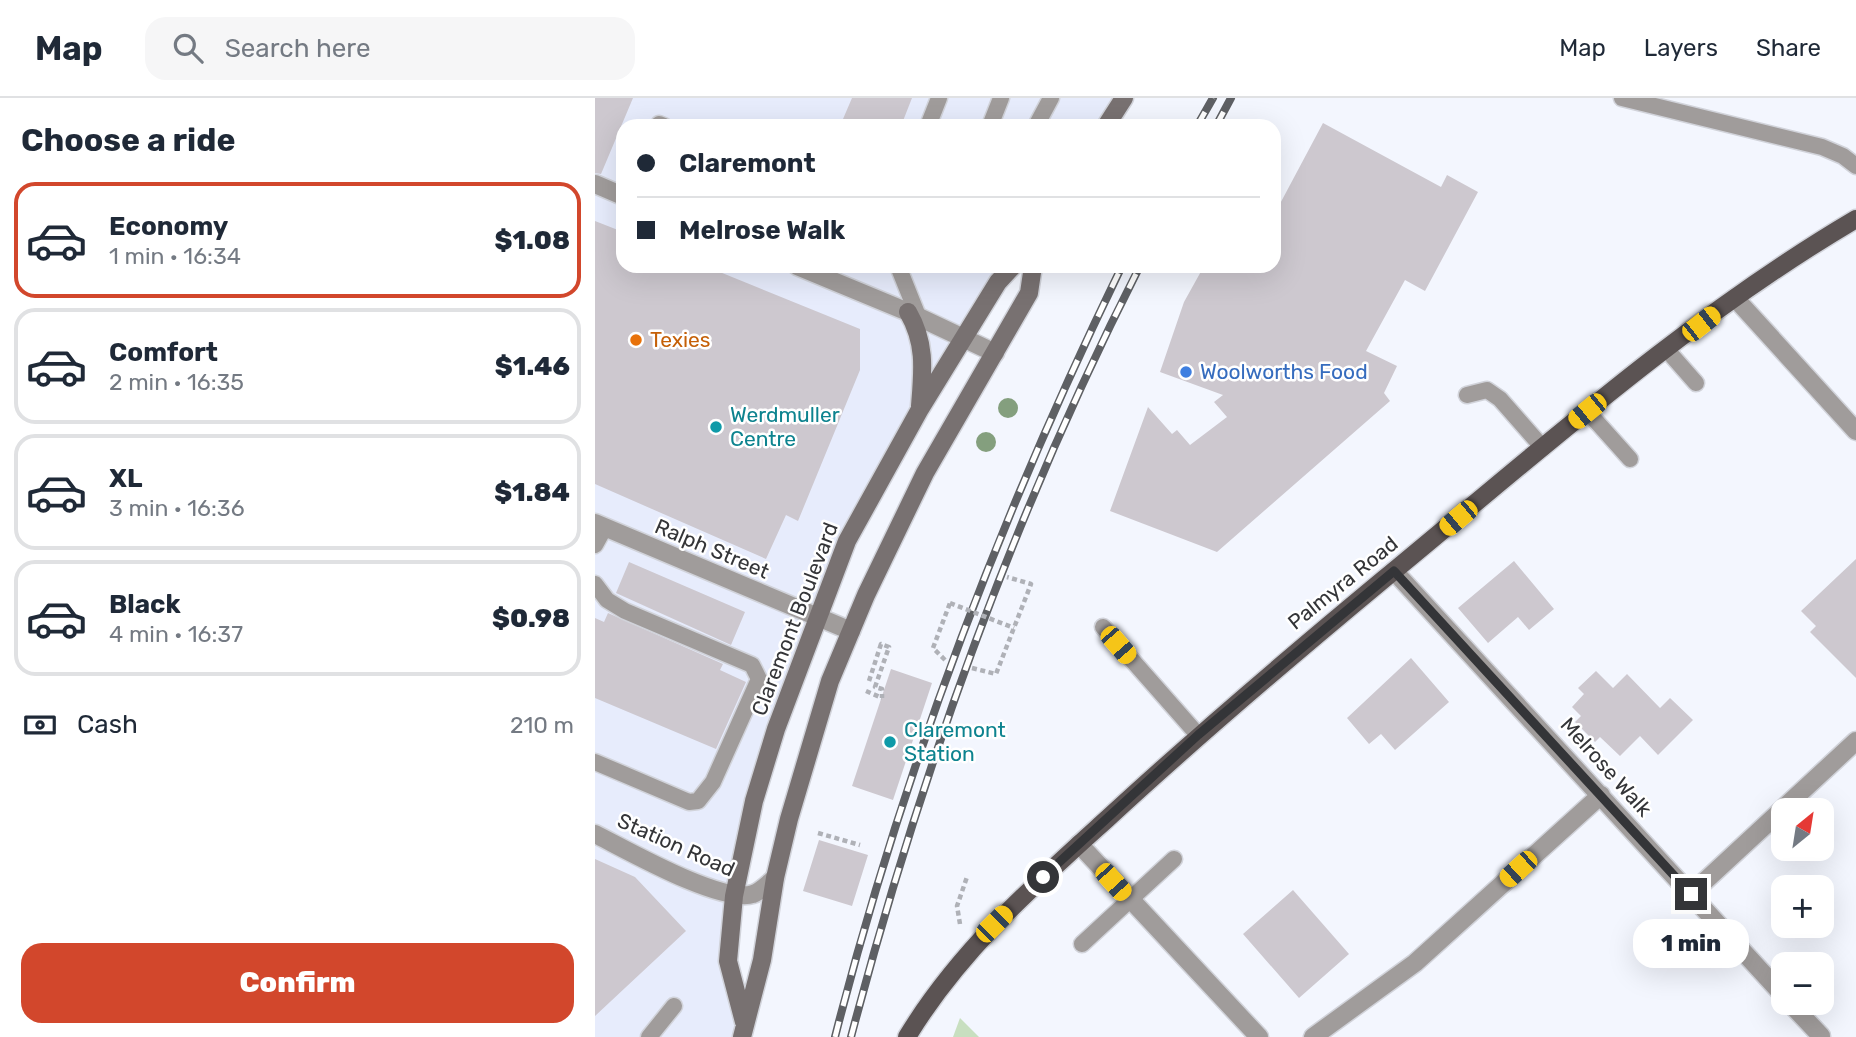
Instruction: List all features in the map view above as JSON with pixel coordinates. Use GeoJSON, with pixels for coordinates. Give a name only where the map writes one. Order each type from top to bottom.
{"type":"FeatureCollection","features":[{"type":"Feature","properties":{"kind":"main road","name":"Palmyra Road"},"geometry":{"type":"LineString","coordinates":[[907,1037],[929,1002],[978,940],[1198,735],[1587,411],[1735,298],[1856,219]]}},
{"type":"Feature","properties":{"kind":"street"},"geometry":{"type":"LineString","coordinates":[[1110,119],[1124,98]]}},
{"type":"Feature","properties":{"kind":"street"},"geometry":{"type":"LineString","coordinates":[[595,184],[616,193]]}},
{"type":"Feature","properties":{"kind":"street"},"geometry":{"type":"LineString","coordinates":[[814,273],[913,314],[995,353]]}},
{"type":"Feature","properties":{"kind":"street","name":"Claremont Boulevard"},"geometry":{"type":"LineString","coordinates":[[743,1031],[728,961],[734,896],[758,789],[793,680],[847,541],[920,409],[998,282],[1006,273]]}},
{"type":"Feature","properties":{"kind":"street","name":"Claremont Boulevard"},"geometry":{"type":"LineString","coordinates":[[743,1031],[762,960],[775,878],[811,740],[851,631],[925,473],[1029,293],[1032,273]]}},
{"type":"Feature","properties":{"kind":"street"},"geometry":{"type":"LineString","coordinates":[[1735,298],[1856,431]]}},
{"type":"Feature","properties":{"kind":"street"},"geometry":{"type":"LineString","coordinates":[[913,314],[924,350],[920,409]]}},
{"type":"Feature","properties":{"kind":"street","name":"Ralph Street"},"geometry":{"type":"LineString","coordinates":[[600,525],[851,631]]}},
{"type":"Feature","properties":{"kind":"street","name":"Melrose Walk"},"geometry":{"type":"LineString","coordinates":[[1394,571],[1771,982]]}},
{"type":"Feature","properties":{"kind":"street"},"geometry":{"type":"LineString","coordinates":[[1691,894],[1856,741]]}},
{"type":"Feature","properties":{"kind":"street"},"geometry":{"type":"LineString","coordinates":[[1313,1037],[1415,963],[1601,794]]}},
{"type":"Feature","properties":{"kind":"street","name":"Station Road"},"geometry":{"type":"LineString","coordinates":[[595,834],[685,879],[734,896],[754,894],[775,878]]}},
{"type":"Feature","properties":{"kind":"street"},"geometry":{"type":"LineString","coordinates":[[1079,844],[1259,1037]]}},
{"type":"Feature","properties":{"kind":"street"},"geometry":{"type":"LineString","coordinates":[[1801,1015],[1821,1036]]}},
{"type":"Feature","properties":{"kind":"lane"},"geometry":{"type":"LineString","coordinates":[[930,119],[939,98]]}},
{"type":"Feature","properties":{"kind":"lane"},"geometry":{"type":"LineString","coordinates":[[993,119],[1001,98]]}},
{"type":"Feature","properties":{"kind":"lane"},"geometry":{"type":"LineString","coordinates":[[1040,119],[1051,98]]}},
{"type":"Feature","properties":{"kind":"lane"},"geometry":{"type":"LineString","coordinates":[[1622,98],[1822,147],[1843,156],[1856,166]]}},
{"type":"Feature","properties":{"kind":"lane"},"geometry":{"type":"LineString","coordinates":[[903,273],[913,314]]}},
{"type":"Feature","properties":{"kind":"lane"},"geometry":{"type":"LineString","coordinates":[[1667,350],[1696,383]]}},
{"type":"Feature","properties":{"kind":"lane"},"geometry":{"type":"LineString","coordinates":[[1467,394],[1487,390],[1500,399],[1543,447]]}},
{"type":"Feature","properties":{"kind":"lane"},"geometry":{"type":"LineString","coordinates":[[1587,411],[1630,459]]}},
{"type":"Feature","properties":{"kind":"lane"},"geometry":{"type":"LineString","coordinates":[[595,545],[600,525]]}},
{"type":"Feature","properties":{"kind":"lane"},"geometry":{"type":"LineString","coordinates":[[595,584],[607,600],[625,611],[752,665],[759,679],[713,782],[698,801],[689,802],[595,762]]}},
{"type":"Feature","properties":{"kind":"lane"},"geometry":{"type":"LineString","coordinates":[[1103,628],[1198,735]]}},
{"type":"Feature","properties":{"kind":"lane"},"geometry":{"type":"LineString","coordinates":[[1082,944],[1174,859]]}},
{"type":"Feature","properties":{"kind":"lane"},"geometry":{"type":"LineString","coordinates":[[649,1037],[674,1006]]}},
{"type":"Feature","properties":{"kind":"path"},"geometry":{"type":"LineString","coordinates":[[972,668],[996,674],[1031,584],[1007,577]]}},
{"type":"Feature","properties":{"kind":"path"},"geometry":{"type":"LineString","coordinates":[[944,660],[933,648],[950,603],[1014,628]]}},
{"type":"Feature","properties":{"kind":"path"},"geometry":{"type":"LineString","coordinates":[[866,691],[882,698],[882,689],[875,687],[889,647],[881,644],[869,681]]}},
{"type":"Feature","properties":{"kind":"path"},"geometry":{"type":"LineString","coordinates":[[818,833],[860,845]]}},
{"type":"Feature","properties":{"kind":"path"},"geometry":{"type":"LineString","coordinates":[[960,924],[957,906],[967,877]]}},
{"type":"Feature","properties":{"kind":"shaded area"},"geometry":{"type":"Polygon","coordinates":[[[595,98],[1124,98],[1110,119],[616,119],[616,273],[1009,273],[847,541],[776,729],[728,961],[742,1037],[595,1037],[595,98]]]}},
{"type":"Feature","properties":{"kind":"green space"},"geometry":{"type":"Polygon","coordinates":[[[960,1018],[979,1037],[953,1037],[960,1018]]]}},
{"type":"Feature","properties":{"kind":"building"},"geometry":{"type":"Polygon","coordinates":[[[595,98],[633,98],[624,119],[616,119],[616,138],[601,174],[595,173],[595,98]]]}},
{"type":"Feature","properties":{"kind":"building"},"geometry":{"type":"Polygon","coordinates":[[[852,98],[912,98],[904,119],[843,119],[852,98]]]}},
{"type":"Feature","properties":{"kind":"building"},"geometry":{"type":"Polygon","coordinates":[[[1323,123],[1441,187],[1447,175],[1478,192],[1425,291],[1405,280],[1366,351],[1397,366],[1384,393],[1390,401],[1217,552],[1110,511],[1148,407],[1172,434],[1177,430],[1190,445],[1227,417],[1214,402],[1223,395],[1160,372],[1184,302],[1200,273],[1281,273],[1281,202],[1323,123]]]}},
{"type":"Feature","properties":{"kind":"building","name":"Werdmuller Centre"},"geometry":{"type":"Polygon","coordinates":[[[595,221],[616,229],[616,273],[722,273],[860,329],[860,370],[798,521],[786,515],[766,559],[595,484],[595,221]]]}},
{"type":"Feature","properties":{"kind":"building"},"geometry":{"type":"Polygon","coordinates":[[[1856,559],[1856,678],[1810,632],[1816,626],[1801,611],[1856,559]]]}},
{"type":"Feature","properties":{"kind":"building"},"geometry":{"type":"Polygon","coordinates":[[[1514,561],[1554,609],[1529,630],[1518,617],[1488,643],[1458,608],[1514,561]]]}},
{"type":"Feature","properties":{"kind":"building"},"geometry":{"type":"Polygon","coordinates":[[[629,562],[745,612],[731,645],[616,593],[629,562]]]}},
{"type":"Feature","properties":{"kind":"building"},"geometry":{"type":"Polygon","coordinates":[[[608,613],[723,664],[720,670],[746,682],[716,749],[595,698],[595,618],[604,622],[608,613]]]}},
{"type":"Feature","properties":{"kind":"building"},"geometry":{"type":"Polygon","coordinates":[[[1411,658],[1449,702],[1395,750],[1381,734],[1369,744],[1347,718],[1411,658]]]}},
{"type":"Feature","properties":{"kind":"building","name":"Claremont Station"},"geometry":{"type":"Polygon","coordinates":[[[891,669],[932,683],[893,800],[852,786],[891,669]]]}},
{"type":"Feature","properties":{"kind":"building"},"geometry":{"type":"Polygon","coordinates":[[[1596,671],[1613,688],[1627,674],[1660,708],[1670,698],[1693,720],[1658,755],[1640,736],[1620,756],[1600,737],[1595,742],[1575,722],[1581,716],[1572,707],[1584,694],[1578,688],[1596,671]]]}},
{"type":"Feature","properties":{"kind":"building"},"geometry":{"type":"Polygon","coordinates":[[[819,840],[868,855],[852,906],[803,891],[819,840]]]}},
{"type":"Feature","properties":{"kind":"building"},"geometry":{"type":"Polygon","coordinates":[[[595,859],[635,877],[686,931],[595,1016],[595,859]]]}},
{"type":"Feature","properties":{"kind":"building"},"geometry":{"type":"Polygon","coordinates":[[[1293,890],[1349,954],[1299,998],[1243,934],[1293,890]]]}},
{"type":"Feature","properties":{"kind":"railway"},"geometry":{"type":"LineString","coordinates":[[1201,119],[1213,98]]}},
{"type":"Feature","properties":{"kind":"railway"},"geometry":{"type":"LineString","coordinates":[[1220,119],[1231,98]]}},
{"type":"Feature","properties":{"kind":"railway"},"geometry":{"type":"LineString","coordinates":[[835,1037],[892,839],[959,644],[1036,453],[1119,273]]}},
{"type":"Feature","properties":{"kind":"railway"},"geometry":{"type":"LineString","coordinates":[[851,1037],[908,839],[975,644],[1052,452],[1137,273]]}},
{"type":"Feature","properties":{"kind":"place","name":"Texies"},"geometry":{"type":"Point","coordinates":[636,340]}},
{"type":"Feature","properties":{"kind":"place","name":"Woolworths Food"},"geometry":{"type":"Point","coordinates":[1186,372]}},
{"type":"Feature","properties":{"kind":"place","name":"Werdmuller Centre"},"geometry":{"type":"Point","coordinates":[716,427]}},
{"type":"Feature","properties":{"kind":"place","name":"Claremont Station"},"geometry":{"type":"Point","coordinates":[890,742]}},
{"type":"Feature","properties":{"kind":"route"},"geometry":{"type":"LineString","coordinates":[[1043,877],[1198,735],[1394,571],[1691,894]]}}]}
